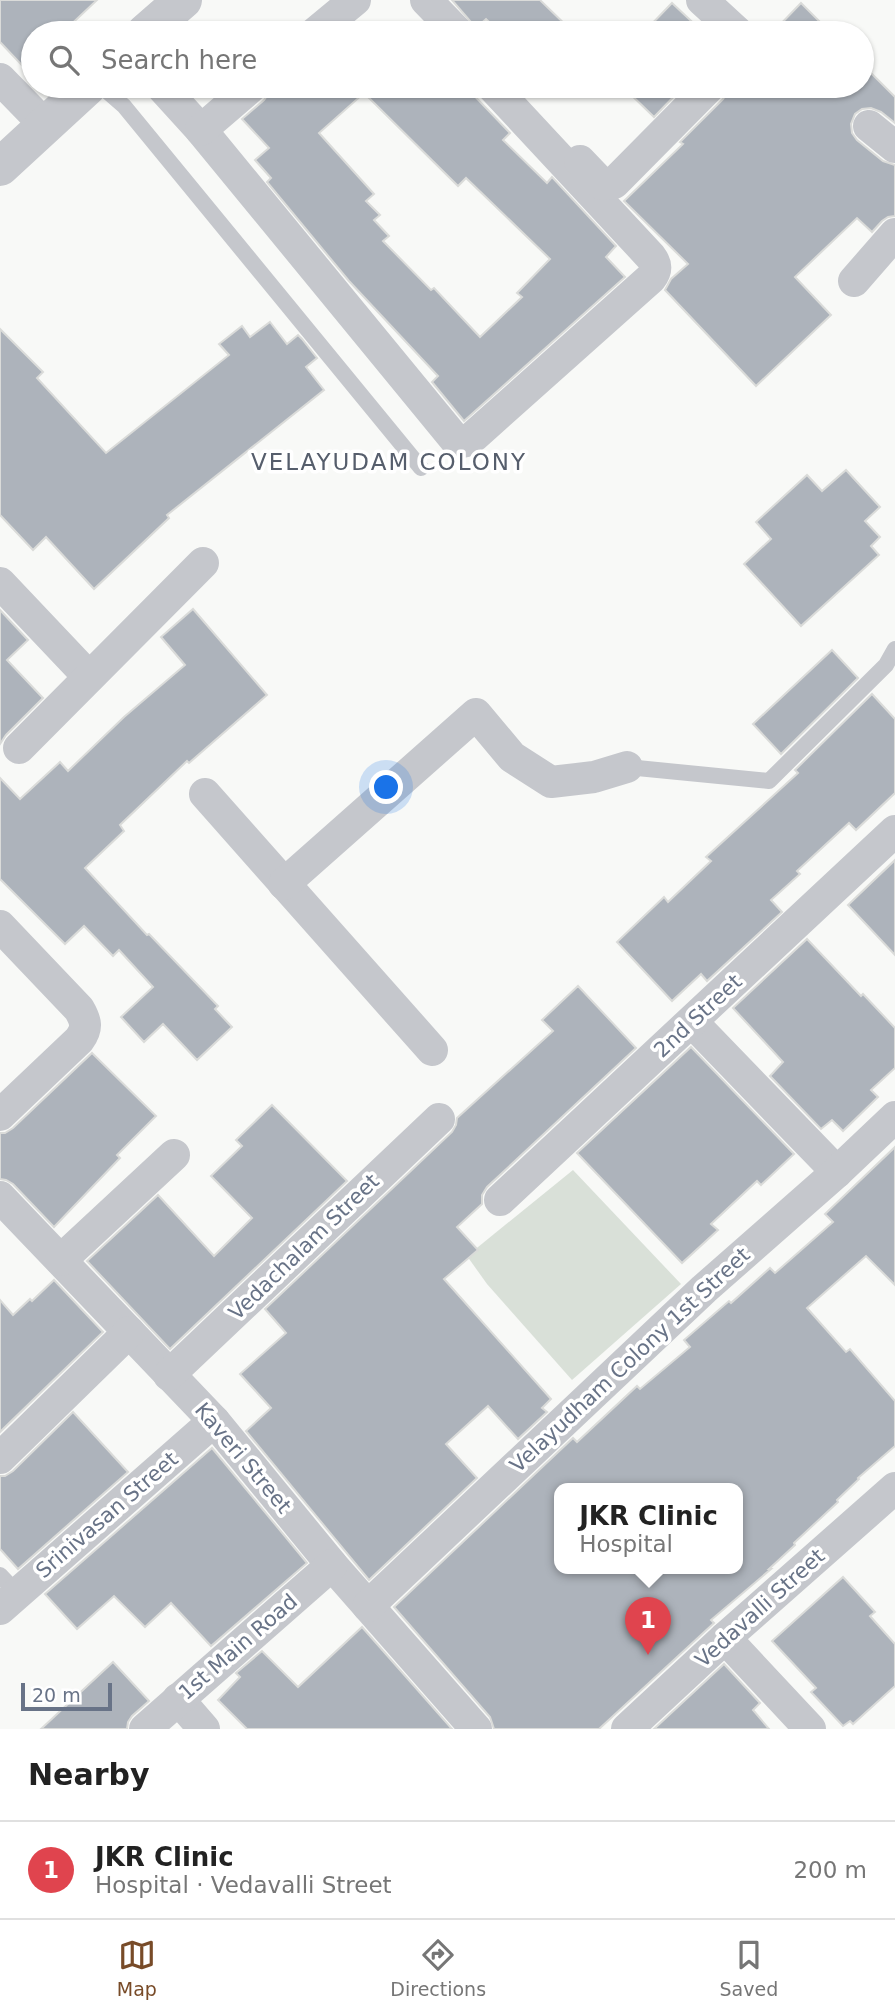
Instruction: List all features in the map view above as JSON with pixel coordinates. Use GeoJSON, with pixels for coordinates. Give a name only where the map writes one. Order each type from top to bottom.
{"type":"FeatureCollection","features":[{"type":"Feature","properties":{"kind":"street"},"geometry":{"type":"LineString","coordinates":[[330,21],[355,0]]}},
{"type":"Feature","properties":{"kind":"street"},"geometry":{"type":"LineString","coordinates":[[413,0],[433,21]]}},
{"type":"Feature","properties":{"kind":"street"},"geometry":{"type":"LineString","coordinates":[[426,0],[446,21]]}},
{"type":"Feature","properties":{"kind":"street"},"geometry":{"type":"LineString","coordinates":[[702,0],[725,21]]}},
{"type":"Feature","properties":{"kind":"street"},"geometry":{"type":"LineString","coordinates":[[0,79],[46,126]]}},
{"type":"Feature","properties":{"kind":"street"},"geometry":{"type":"LineString","coordinates":[[0,167],[75,98]]}},
{"type":"Feature","properties":{"kind":"street"},"geometry":{"type":"LineString","coordinates":[[173,98],[458,443],[474,436],[651,278],[656,268],[652,257],[503,98]]}},
{"type":"Feature","properties":{"kind":"street"},"geometry":{"type":"LineString","coordinates":[[201,130],[217,98]]}},
{"type":"Feature","properties":{"kind":"street"},"geometry":{"type":"LineString","coordinates":[[519,98],[602,184],[616,181],[698,98]]}},
{"type":"Feature","properties":{"kind":"street"},"geometry":{"type":"LineString","coordinates":[[869,126],[895,147]]}},
{"type":"Feature","properties":{"kind":"street"},"geometry":{"type":"LineString","coordinates":[[854,281],[895,234]]}},
{"type":"Feature","properties":{"kind":"street"},"geometry":{"type":"LineString","coordinates":[[19,748],[203,564]]}},
{"type":"Feature","properties":{"kind":"street"},"geometry":{"type":"LineString","coordinates":[[0,583],[89,677]]}},
{"type":"Feature","properties":{"kind":"street"},"geometry":{"type":"LineString","coordinates":[[284,884],[476,713],[512,757],[551,782],[594,777],[627,767]]}},
{"type":"Feature","properties":{"kind":"street"},"geometry":{"type":"LineString","coordinates":[[205,794],[432,1050]]}},
{"type":"Feature","properties":{"kind":"street","name":"2nd Street"},"geometry":{"type":"LineString","coordinates":[[500,1200],[895,831]]}},
{"type":"Feature","properties":{"kind":"street"},"geometry":{"type":"LineString","coordinates":[[0,926],[79,1009],[86,1026],[79,1040],[0,1115]]}},
{"type":"Feature","properties":{"kind":"street"},"geometry":{"type":"LineString","coordinates":[[692,1022],[837,1172]]}},
{"type":"Feature","properties":{"kind":"street","name":"Velayudham Colony 1st Street"},"geometry":{"type":"LineString","coordinates":[[368,1606],[704,1289],[895,1117]]}},
{"type":"Feature","properties":{"kind":"street","name":"Vedachalam Street"},"geometry":{"type":"LineString","coordinates":[[169,1375],[439,1119]]}},
{"type":"Feature","properties":{"kind":"street"},"geometry":{"type":"LineString","coordinates":[[61,1260],[174,1154]]}},
{"type":"Feature","properties":{"kind":"street","name":"Kaveri Street"},"geometry":{"type":"LineString","coordinates":[[1,1200],[214,1422],[332,1565],[476,1729]]}},
{"type":"Feature","properties":{"kind":"street"},"geometry":{"type":"LineString","coordinates":[[0,1458],[129,1332]]}},
{"type":"Feature","properties":{"kind":"street","name":"Srinivasan Street"},"geometry":{"type":"LineString","coordinates":[[6,1592],[214,1422]]}},
{"type":"Feature","properties":{"kind":"street","name":"Vedavalli Street"},"geometry":{"type":"LineString","coordinates":[[627,1729],[725,1637],[895,1489]]}},
{"type":"Feature","properties":{"kind":"street","name":"1st Main Road"},"geometry":{"type":"LineString","coordinates":[[145,1729],[332,1565]]}},
{"type":"Feature","properties":{"kind":"street"},"geometry":{"type":"LineString","coordinates":[[725,1637],[810,1729]]}},
{"type":"Feature","properties":{"kind":"street"},"geometry":{"type":"LineString","coordinates":[[178,1699],[204,1729]]}},
{"type":"Feature","properties":{"kind":"lane"},"geometry":{"type":"LineString","coordinates":[[115,98],[421,468]]}},
{"type":"Feature","properties":{"kind":"lane"},"geometry":{"type":"LineString","coordinates":[[627,767],[769,781],[886,665],[895,649]]}},
{"type":"Feature","properties":{"kind":"shaded area"},"geometry":{"type":"Polygon","coordinates":[[[573,1170],[681,1284],[572,1380],[487,1284],[467,1256],[573,1170]]]}},
{"type":"Feature","properties":{"kind":"building"},"geometry":{"type":"Polygon","coordinates":[[[0,0],[97,0],[75,21],[21,21],[21,64],[0,42],[0,0]]]}},
{"type":"Feature","properties":{"kind":"building"},"geometry":{"type":"Polygon","coordinates":[[[452,0],[540,0],[562,21],[486,19],[470,21],[452,0]]]}},
{"type":"Feature","properties":{"kind":"building"},"geometry":{"type":"Polygon","coordinates":[[[672,3],[691,21],[655,21],[672,3]]]}},
{"type":"Feature","properties":{"kind":"building"},"geometry":{"type":"Polygon","coordinates":[[[801,3],[819,21],[784,21],[801,3]]]}},
{"type":"Feature","properties":{"kind":"building"},"geometry":{"type":"Polygon","coordinates":[[[874,76],[895,97],[895,123],[871,108],[862,109],[855,114],[851,124],[852,133],[857,140],[883,161],[895,165],[895,216],[882,221],[872,232],[857,218],[795,277],[831,315],[756,386],[665,290],[671,279],[688,264],[624,201],[683,144],[680,142],[723,99],[874,98],[874,76]]]}},
{"type":"Feature","properties":{"kind":"building"},"geometry":{"type":"Polygon","coordinates":[[[265,98],[358,98],[319,133],[374,194],[366,201],[380,215],[374,220],[389,236],[383,241],[431,290],[434,288],[480,337],[522,297],[517,293],[550,259],[466,178],[458,186],[369,98],[476,98],[510,133],[503,140],[547,183],[552,177],[616,246],[606,257],[625,277],[464,421],[432,382],[438,376],[349,281],[267,182],[271,178],[255,160],[269,148],[242,119],[265,98]]]}},
{"type":"Feature","properties":{"kind":"building"},"geometry":{"type":"Polygon","coordinates":[[[634,98],[672,98],[654,117],[634,98]]]}},
{"type":"Feature","properties":{"kind":"building"},"geometry":{"type":"Polygon","coordinates":[[[270,322],[287,344],[298,335],[302,339],[317,358],[306,367],[324,390],[167,515],[169,518],[94,589],[46,537],[33,550],[0,515],[0,329],[43,372],[37,378],[106,453],[229,355],[219,344],[242,326],[250,337],[270,322]]]}},
{"type":"Feature","properties":{"kind":"building"},"geometry":{"type":"Polygon","coordinates":[[[846,470],[880,507],[865,521],[880,537],[871,546],[879,555],[801,626],[744,564],[771,539],[756,522],[807,475],[822,491],[846,470]]]}},
{"type":"Feature","properties":{"kind":"building"},"geometry":{"type":"Polygon","coordinates":[[[193,609],[267,695],[189,763],[187,761],[120,825],[124,831],[85,868],[218,1006],[215,1009],[232,1027],[197,1060],[163,1024],[144,1042],[121,1017],[153,987],[119,950],[113,956],[84,926],[65,944],[0,879],[0,778],[20,799],[60,762],[68,771],[124,717],[185,665],[161,637],[193,609]]]}},
{"type":"Feature","properties":{"kind":"building"},"geometry":{"type":"Polygon","coordinates":[[[0,610],[28,640],[7,660],[43,698],[0,744],[0,610]]]}},
{"type":"Feature","properties":{"kind":"building"},"geometry":{"type":"Polygon","coordinates":[[[832,650],[858,678],[781,754],[753,724],[832,650]]]}},
{"type":"Feature","properties":{"kind":"building"},"geometry":{"type":"Polygon","coordinates":[[[872,694],[895,719],[895,793],[856,830],[849,823],[797,871],[800,874],[771,900],[782,912],[707,981],[701,974],[672,1001],[617,942],[664,897],[668,902],[711,861],[706,857],[798,773],[795,770],[872,694]]]}},
{"type":"Feature","properties":{"kind":"building"},"geometry":{"type":"Polygon","coordinates":[[[895,860],[895,955],[848,905],[895,860]]]}},
{"type":"Feature","properties":{"kind":"building"},"geometry":{"type":"Polygon","coordinates":[[[807,939],[895,1028],[895,1068],[871,1090],[878,1097],[843,1131],[832,1120],[821,1129],[770,1076],[783,1062],[733,1008],[807,939]]]}},
{"type":"Feature","properties":{"kind":"building"},"geometry":{"type":"Polygon","coordinates":[[[578,986],[636,1048],[487,1187],[482,1195],[482,1204],[457,1227],[478,1250],[444,1279],[551,1399],[542,1408],[547,1412],[518,1439],[488,1406],[446,1444],[477,1478],[369,1580],[246,1431],[271,1408],[240,1374],[286,1333],[265,1309],[452,1132],[457,1118],[553,1031],[542,1020],[578,986]]]}},
{"type":"Feature","properties":{"kind":"building"},"geometry":{"type":"Polygon","coordinates":[[[691,1047],[794,1154],[761,1185],[757,1181],[711,1224],[718,1230],[682,1263],[577,1153],[691,1047]]]}},
{"type":"Feature","properties":{"kind":"building"},"geometry":{"type":"Polygon","coordinates":[[[92,1053],[156,1116],[117,1155],[120,1158],[54,1227],[13,1184],[0,1179],[0,1133],[13,1128],[92,1053]]]}},
{"type":"Feature","properties":{"kind":"building"},"geometry":{"type":"Polygon","coordinates":[[[272,1105],[347,1181],[170,1349],[87,1261],[158,1195],[214,1256],[252,1218],[211,1176],[242,1146],[236,1140],[272,1105]]]}},
{"type":"Feature","properties":{"kind":"building"},"geometry":{"type":"Polygon","coordinates":[[[895,1147],[895,1285],[866,1256],[807,1308],[846,1352],[850,1349],[895,1401],[895,1446],[858,1478],[838,1502],[794,1543],[771,1569],[711,1620],[714,1623],[599,1729],[494,1729],[490,1717],[394,1607],[573,1438],[577,1442],[637,1386],[640,1389],[690,1347],[684,1340],[770,1268],[775,1273],[833,1222],[825,1214],[895,1147]]]}},
{"type":"Feature","properties":{"kind":"building"},"geometry":{"type":"Polygon","coordinates":[[[54,1280],[103,1332],[0,1432],[0,1300],[13,1315],[54,1280]]]}},
{"type":"Feature","properties":{"kind":"building"},"geometry":{"type":"Polygon","coordinates":[[[73,1412],[128,1472],[18,1569],[0,1549],[0,1476],[13,1471],[73,1412]]]}},
{"type":"Feature","properties":{"kind":"building"},"geometry":{"type":"Polygon","coordinates":[[[212,1448],[307,1563],[211,1646],[171,1603],[145,1627],[114,1596],[77,1629],[45,1594],[212,1448]]]}},
{"type":"Feature","properties":{"kind":"building"},"geometry":{"type":"Polygon","coordinates":[[[843,1577],[875,1612],[870,1616],[895,1644],[895,1686],[853,1724],[850,1721],[843,1726],[811,1692],[816,1688],[772,1641],[843,1577]]]}},
{"type":"Feature","properties":{"kind":"building"},"geometry":{"type":"Polygon","coordinates":[[[362,1627],[452,1729],[247,1729],[218,1700],[240,1677],[236,1673],[262,1651],[298,1687],[362,1627]]]}},
{"type":"Feature","properties":{"kind":"building"},"geometry":{"type":"Polygon","coordinates":[[[113,1662],[149,1701],[132,1716],[127,1729],[41,1729],[113,1662]]]}},
{"type":"Feature","properties":{"kind":"building"},"geometry":{"type":"Polygon","coordinates":[[[724,1664],[760,1703],[753,1710],[769,1729],[654,1729],[724,1664]]]}},
{"type":"Feature","properties":{"kind":"place","name":"JKR Clinic"},"geometry":{"type":"Point","coordinates":[648,1655]}},
{"type":"Feature","properties":{"kind":"district","name":"VELAYUDAM COLONY"},"geometry":{"type":"Point","coordinates":[389,462]}}]}
